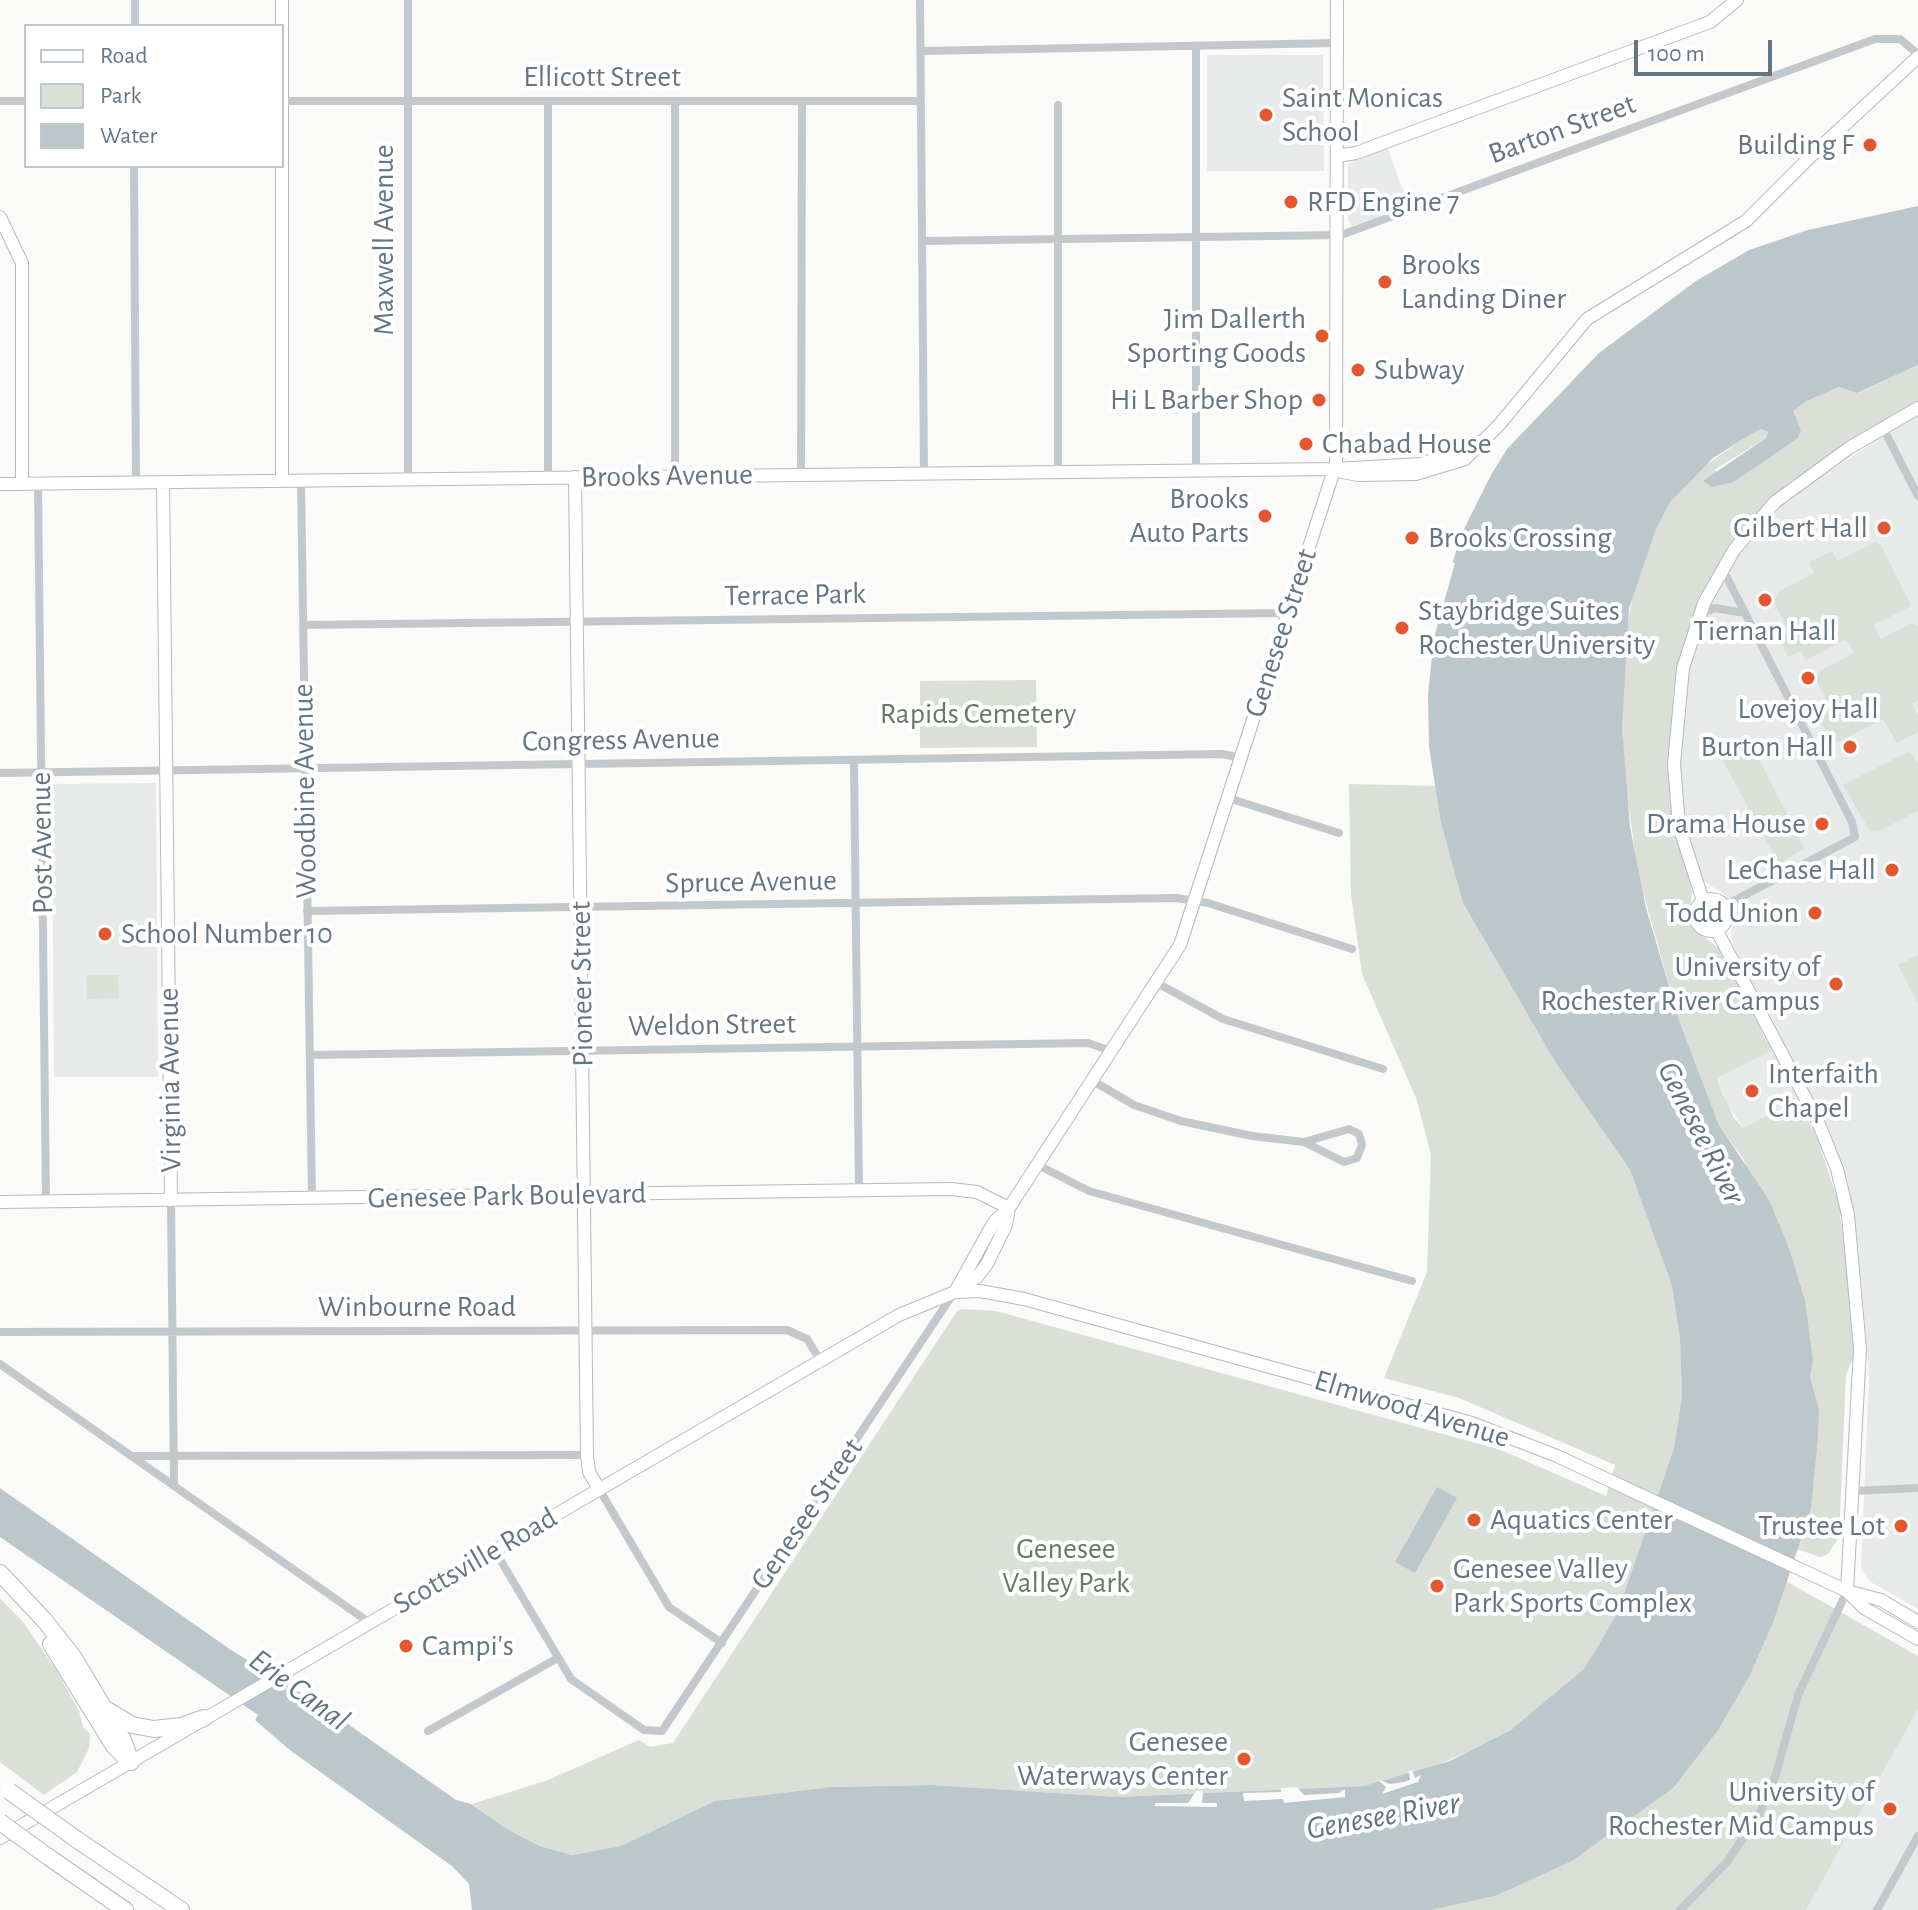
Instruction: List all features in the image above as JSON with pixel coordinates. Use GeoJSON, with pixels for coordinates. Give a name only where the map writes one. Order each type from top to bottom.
{"type":"FeatureCollection","features":[{"type":"Feature","properties":{"kind":"highway"},"geometry":{"type":"LineString","coordinates":[[0,1573],[60,1639],[123,1740],[131,1762]]}},
{"type":"Feature","properties":{"kind":"highway"},"geometry":{"type":"LineString","coordinates":[[0,1586],[44,1634],[114,1746],[131,1762]]}},
{"type":"Feature","properties":{"kind":"highway"},"geometry":{"type":"LineString","coordinates":[[102,1704],[124,1721],[146,1728],[171,1728],[204,1718]]}},
{"type":"Feature","properties":{"kind":"highway"},"geometry":{"type":"LineString","coordinates":[[5,1788],[181,1910]]}},
{"type":"Feature","properties":{"kind":"highway"},"geometry":{"type":"LineString","coordinates":[[0,1822],[122,1909]]}},
{"type":"Feature","properties":{"kind":"main road"},"geometry":{"type":"LineString","coordinates":[[282,0],[282,24]]}},
{"type":"Feature","properties":{"kind":"main road","name":"Genesee Street"},"geometry":{"type":"LineString","coordinates":[[955,1292],[994,1222],[1009,1208],[1177,952],[1335,469],[1338,456],[1337,0]]}},
{"type":"Feature","properties":{"kind":"main road"},"geometry":{"type":"LineString","coordinates":[[1337,156],[1357,153],[1710,22],[1737,0]]}},
{"type":"Feature","properties":{"kind":"main road","name":"Brooks Avenue"},"geometry":{"type":"LineString","coordinates":[[0,484],[1335,469],[1429,463],[1482,441],[1587,319],[1746,221],[1918,56]]}},
{"type":"Feature","properties":{"kind":"main road"},"geometry":{"type":"LineString","coordinates":[[282,168],[282,481]]}},
{"type":"Feature","properties":{"kind":"main road"},"geometry":{"type":"LineString","coordinates":[[0,217],[22,263],[22,484]]}},
{"type":"Feature","properties":{"kind":"main road"},"geometry":{"type":"LineString","coordinates":[[1703,901],[1679,826],[1674,764],[1678,699],[1700,614],[1722,568],[1746,533],[1775,502],[1883,428],[1918,408]]}},
{"type":"Feature","properties":{"kind":"main road","name":"Pioneer Street"},"geometry":{"type":"LineString","coordinates":[[575,477],[587,1455],[589,1472],[599,1489]]}},
{"type":"Feature","properties":{"kind":"main road","name":"Virginia Avenue"},"geometry":{"type":"LineString","coordinates":[[163,482],[171,1200]]}},
{"type":"Feature","properties":{"kind":"main road"},"geometry":{"type":"LineString","coordinates":[[1713,899],[1724,906],[1727,919],[1717,931],[1706,931],[1697,925],[1695,909],[1703,901],[1713,899]]}},
{"type":"Feature","properties":{"kind":"main road"},"geometry":{"type":"LineString","coordinates":[[1717,931],[1818,1122],[1845,1198],[1854,1259],[1860,1349],[1847,1591]]}},
{"type":"Feature","properties":{"kind":"main road","name":"Genesee Park Boulevard"},"geometry":{"type":"LineString","coordinates":[[0,1202],[968,1190],[1009,1208]]}},
{"type":"Feature","properties":{"kind":"main road","name":"Elmwood Avenue"},"geometry":{"type":"LineString","coordinates":[[955,1292],[980,1291],[1024,1299],[1447,1415],[1526,1443],[1847,1591],[1875,1598],[1918,1622]]}},
{"type":"Feature","properties":{"kind":"main road","name":"Scottsville Road"},"geometry":{"type":"LineString","coordinates":[[0,1838],[820,1360],[911,1309],[955,1292]]}},
{"type":"Feature","properties":{"kind":"main road","name":"Elmwood Avenue"},"geometry":{"type":"LineString","coordinates":[[1847,1591],[1864,1608],[1918,1639]]}},
{"type":"Feature","properties":{"kind":"street"},"geometry":{"type":"LineString","coordinates":[[135,0],[135,24]]}},
{"type":"Feature","properties":{"kind":"street","name":"Maxwell Avenue"},"geometry":{"type":"LineString","coordinates":[[408,0],[408,479]]}},
{"type":"Feature","properties":{"kind":"street"},"geometry":{"type":"LineString","coordinates":[[920,0],[924,473]]}},
{"type":"Feature","properties":{"kind":"street","name":"Barton Street"},"geometry":{"type":"LineString","coordinates":[[924,241],[1337,236],[1875,39],[1895,37],[1918,56]]}},
{"type":"Feature","properties":{"kind":"street"},"geometry":{"type":"LineString","coordinates":[[921,51],[1337,43]]}},
{"type":"Feature","properties":{"kind":"street"},"geometry":{"type":"LineString","coordinates":[[1196,46],[1196,470]]}},
{"type":"Feature","properties":{"kind":"street"},"geometry":{"type":"LineString","coordinates":[[0,101],[24,101]]}},
{"type":"Feature","properties":{"kind":"street","name":"Ellicott Street"},"geometry":{"type":"LineString","coordinates":[[284,101],[921,101]]}},
{"type":"Feature","properties":{"kind":"street"},"geometry":{"type":"LineString","coordinates":[[548,101],[548,478]]}},
{"type":"Feature","properties":{"kind":"street"},"geometry":{"type":"LineString","coordinates":[[675,101],[675,476]]}},
{"type":"Feature","properties":{"kind":"street"},"geometry":{"type":"LineString","coordinates":[[801,475],[802,101]]}},
{"type":"Feature","properties":{"kind":"street"},"geometry":{"type":"LineString","coordinates":[[1058,105],[1058,472]]}},
{"type":"Feature","properties":{"kind":"street"},"geometry":{"type":"LineString","coordinates":[[134,168],[136,483]]}},
{"type":"Feature","properties":{"kind":"street"},"geometry":{"type":"LineString","coordinates":[[1883,428],[1918,496]]}},
{"type":"Feature","properties":{"kind":"street","name":"Woodbine Avenue"},"geometry":{"type":"LineString","coordinates":[[301,481],[312,1198]]}},
{"type":"Feature","properties":{"kind":"street","name":"Post Avenue"},"geometry":{"type":"LineString","coordinates":[[38,484],[46,1202]]}},
{"type":"Feature","properties":{"kind":"street"},"geometry":{"type":"LineString","coordinates":[[1722,568],[1852,822],[1855,837],[1724,906]]}},
{"type":"Feature","properties":{"kind":"street"},"geometry":{"type":"LineString","coordinates":[[1700,614],[1715,608],[1745,613]]}},
{"type":"Feature","properties":{"kind":"street","name":"Terrace Park"},"geometry":{"type":"LineString","coordinates":[[303,625],[1287,613]]}},
{"type":"Feature","properties":{"kind":"street","name":"Congress Avenue"},"geometry":{"type":"LineString","coordinates":[[0,773],[1222,754],[1241,758]]}},
{"type":"Feature","properties":{"kind":"street"},"geometry":{"type":"LineString","coordinates":[[854,762],[859,1191]]}},
{"type":"Feature","properties":{"kind":"street"},"geometry":{"type":"LineString","coordinates":[[1228,798],[1339,833]]}},
{"type":"Feature","properties":{"kind":"street","name":"Spruce Avenue"},"geometry":{"type":"LineString","coordinates":[[307,911],[1196,900],[1352,949]]}},
{"type":"Feature","properties":{"kind":"street"},"geometry":{"type":"LineString","coordinates":[[1157,983],[1223,1019],[1383,1069]]}},
{"type":"Feature","properties":{"kind":"street","name":"Weldon Street"},"geometry":{"type":"LineString","coordinates":[[310,1055],[1088,1043],[1112,1051]]}},
{"type":"Feature","properties":{"kind":"street"},"geometry":{"type":"LineString","coordinates":[[1093,1081],[1134,1105],[1168,1118],[1241,1134],[1304,1142],[1344,1162],[1357,1158],[1362,1145],[1359,1134],[1346,1128],[1304,1142]]}},
{"type":"Feature","properties":{"kind":"street"},"geometry":{"type":"LineString","coordinates":[[1038,1165],[1089,1191],[1412,1281]]}},
{"type":"Feature","properties":{"kind":"street","name":"Virginia Avenue"},"geometry":{"type":"LineString","coordinates":[[171,1200],[174,1486]]}},
{"type":"Feature","properties":{"kind":"street","name":"Genesee Street"},"geometry":{"type":"LineString","coordinates":[[556,1659],[583,1689],[644,1730],[657,1733],[667,1727],[955,1292]]}},
{"type":"Feature","properties":{"kind":"street","name":"Winbourne Road"},"geometry":{"type":"LineString","coordinates":[[0,1332],[792,1331],[807,1339],[820,1360]]}},
{"type":"Feature","properties":{"kind":"street"},"geometry":{"type":"LineString","coordinates":[[0,1364],[370,1623]]}},
{"type":"Feature","properties":{"kind":"street"},"geometry":{"type":"LineString","coordinates":[[131,1456],[587,1455]]}},
{"type":"Feature","properties":{"kind":"street"},"geometry":{"type":"LineString","coordinates":[[1852,1491],[1918,1488]]}},
{"type":"Feature","properties":{"kind":"street"},"geometry":{"type":"LineString","coordinates":[[599,1489],[669,1607],[722,1643]]}},
{"type":"Feature","properties":{"kind":"street"},"geometry":{"type":"LineString","coordinates":[[428,1731],[556,1659],[495,1551]]}},
{"type":"Feature","properties":{"kind":"street"},"geometry":{"type":"LineString","coordinates":[[1680,1910],[1727,1862],[1759,1814],[1776,1774],[1798,1695],[1847,1591]]}},
{"type":"Feature","properties":{"kind":"street"},"geometry":{"type":"LineString","coordinates":[[1877,1910],[1918,1836]]}},
{"type":"Feature","properties":{"kind":"shaded area","name":"Saint Monicas School"},"geometry":{"type":"Polygon","coordinates":[[[1207,55],[1323,55],[1324,171],[1207,171],[1207,55]]]}},
{"type":"Feature","properties":{"kind":"shaded area"},"geometry":{"type":"Polygon","coordinates":[[[1387,147],[1409,206],[1352,226],[1348,220],[1348,164],[1387,147]]]}},
{"type":"Feature","properties":{"kind":"shaded area","name":"University of Rochester River Campus"},"geometry":{"type":"Polygon","coordinates":[[[1918,414],[1918,1609],[1869,1581],[1861,1568],[1869,1376],[1858,1244],[1849,1191],[1825,1124],[1800,1099],[1743,1128],[1727,1104],[1717,1078],[1784,1044],[1733,945],[1731,932],[1735,918],[1724,894],[1702,880],[1687,836],[1679,791],[1682,702],[1691,660],[1705,617],[1731,563],[1789,497],[1918,414]]]}},
{"type":"Feature","properties":{"kind":"shaded area","name":"School Number 10"},"geometry":{"type":"Polygon","coordinates":[[[156,783],[158,1077],[54,1077],[52,784],[156,783]]]}},
{"type":"Feature","properties":{"kind":"shaded area","name":"University of Rochester Mid Campus"},"geometry":{"type":"Polygon","coordinates":[[[1918,1709],[1918,1910],[1806,1910],[1918,1709]]]}},
{"type":"Feature","properties":{"kind":"green space"},"geometry":{"type":"Polygon","coordinates":[[[1918,365],[1918,403],[1791,481],[1734,540],[1703,592],[1673,693],[1670,792],[1674,826],[1692,892],[1689,919],[1701,935],[1723,951],[1759,1019],[1766,1041],[1775,1049],[1717,1078],[1734,1118],[1743,1128],[1800,1099],[1800,1108],[1823,1145],[1821,1150],[1842,1213],[1840,1217],[1851,1277],[1848,1281],[1854,1356],[1846,1375],[1839,1537],[1828,1554],[1820,1557],[1797,1549],[1811,1509],[1819,1409],[1810,1377],[1813,1361],[1744,1160],[1719,1125],[1680,1023],[1639,878],[1625,782],[1622,727],[1624,644],[1634,588],[1656,529],[1671,501],[1696,472],[1750,434],[1761,429],[1769,432],[1766,438],[1714,470],[1734,482],[1798,438],[1801,430],[1793,411],[1807,401],[1839,387],[1858,393],[1918,365]]]}},
{"type":"Feature","properties":{"kind":"green space"},"geometry":{"type":"Polygon","coordinates":[[[1875,542],[1881,545],[1911,606],[1874,625],[1877,632],[1881,639],[1913,623],[1918,626],[1918,700],[1912,704],[1918,715],[1918,732],[1897,743],[1883,719],[1832,745],[1819,718],[1832,711],[1817,681],[1819,671],[1854,653],[1846,639],[1806,660],[1801,651],[1788,657],[1779,638],[1789,633],[1774,601],[1779,591],[1814,573],[1809,562],[1832,551],[1838,561],[1875,542]]]}},
{"type":"Feature","properties":{"kind":"green space","name":"Rapids Cemetery"},"geometry":{"type":"Polygon","coordinates":[[[1036,680],[1037,747],[920,748],[920,681],[1036,680]]]}},
{"type":"Feature","properties":{"kind":"green space"},"geometry":{"type":"Polygon","coordinates":[[[1743,740],[1752,745],[1804,848],[1779,864],[1722,759],[1725,747],[1743,740]]]}},
{"type":"Feature","properties":{"kind":"green space"},"geometry":{"type":"Polygon","coordinates":[[[1910,751],[1918,764],[1918,811],[1877,832],[1870,831],[1843,785],[1910,751]]]}},
{"type":"Feature","properties":{"kind":"green space","name":"Genesee Valley Park"},"geometry":{"type":"Polygon","coordinates":[[[1349,784],[1436,786],[1463,903],[1554,1060],[1630,1170],[1672,1286],[1680,1340],[1682,1396],[1674,1448],[1617,1614],[1584,1669],[1545,1705],[1511,1730],[1423,1771],[1364,1786],[1117,1797],[933,1785],[831,1787],[715,1801],[621,1846],[572,1855],[541,1846],[507,1829],[472,1804],[548,1780],[639,1740],[650,1747],[673,1743],[957,1311],[962,1309],[996,1311],[1501,1450],[1606,1496],[1615,1465],[1459,1398],[1384,1378],[1427,1272],[1431,1154],[1416,1098],[1362,974],[1351,894],[1349,784]]]}},
{"type":"Feature","properties":{"kind":"green space"},"geometry":{"type":"Polygon","coordinates":[[[1707,905],[1715,905],[1721,915],[1715,925],[1707,925],[1701,919],[1701,911],[1707,905]]]}},
{"type":"Feature","properties":{"kind":"green space"},"geometry":{"type":"Polygon","coordinates":[[[1918,955],[1918,1004],[1898,965],[1918,955]]]}},
{"type":"Feature","properties":{"kind":"green space"},"geometry":{"type":"Polygon","coordinates":[[[86,975],[118,975],[119,998],[87,999],[86,975]]]}},
{"type":"Feature","properties":{"kind":"green space"},"geometry":{"type":"Polygon","coordinates":[[[1786,1581],[1918,1656],[1918,1709],[1806,1910],[1431,1910],[1495,1896],[1774,1620],[1786,1581]]]}},
{"type":"Feature","properties":{"kind":"green space"},"geometry":{"type":"Polygon","coordinates":[[[0,1598],[23,1622],[57,1671],[79,1711],[83,1727],[90,1734],[89,1748],[77,1772],[44,1795],[0,1762],[0,1598]]]}},
{"type":"Feature","properties":{"kind":"water","name":"Genesee River"},"geometry":{"type":"Polygon","coordinates":[[[1918,206],[1918,365],[1857,393],[1839,387],[1807,401],[1793,411],[1801,430],[1798,438],[1734,482],[1712,487],[1703,481],[1766,438],[1768,432],[1761,429],[1713,458],[1671,501],[1656,529],[1629,608],[1622,727],[1630,827],[1646,908],[1680,1023],[1719,1125],[1769,1200],[1789,1248],[1805,1301],[1813,1361],[1810,1377],[1819,1409],[1818,1436],[1811,1509],[1774,1620],[1749,1677],[1718,1730],[1673,1788],[1572,1861],[1495,1896],[1431,1910],[472,1910],[469,1884],[452,1866],[291,1751],[255,1720],[258,1715],[0,1537],[0,1488],[231,1650],[328,1710],[456,1800],[471,1804],[507,1829],[540,1846],[572,1855],[621,1846],[715,1801],[831,1787],[933,1785],[1117,1797],[1364,1786],[1450,1761],[1511,1730],[1584,1669],[1617,1614],[1674,1448],[1682,1396],[1680,1340],[1672,1286],[1630,1170],[1554,1060],[1463,903],[1441,822],[1429,747],[1428,694],[1436,618],[1461,535],[1491,475],[1507,449],[1599,353],[1696,281],[1749,250],[1808,230],[1918,206]]]}},
{"type":"Feature","properties":{"kind":"water"},"geometry":{"type":"Polygon","coordinates":[[[1437,1487],[1457,1498],[1415,1573],[1395,1562],[1437,1487]]]}},
{"type":"Feature","properties":{"kind":"pier"},"geometry":{"type":"Polygon","coordinates":[[[1448,560],[1455,563],[1435,634],[1431,634],[1432,617],[1448,560]]]}},
{"type":"Feature","properties":{"kind":"pier"},"geometry":{"type":"Polygon","coordinates":[[[1412,1770],[1415,1778],[1421,1775],[1418,1782],[1382,1794],[1386,1787],[1377,1779],[1390,1784],[1404,1782],[1410,1780],[1409,1771],[1412,1770]]]}},
{"type":"Feature","properties":{"kind":"pier"},"geometry":{"type":"Polygon","coordinates":[[[1297,1787],[1304,1795],[1339,1793],[1345,1789],[1345,1797],[1284,1803],[1283,1799],[1244,1801],[1243,1793],[1281,1792],[1281,1788],[1297,1787]]]}},
{"type":"Feature","properties":{"kind":"pier"},"geometry":{"type":"Polygon","coordinates":[[[1196,1791],[1203,1791],[1202,1803],[1217,1803],[1217,1807],[1155,1806],[1155,1803],[1188,1803],[1196,1791]]]}},
{"type":"Feature","properties":{"kind":"place","name":"Saint Monicas School"},"geometry":{"type":"Point","coordinates":[1266,115]}},
{"type":"Feature","properties":{"kind":"place","name":"Building F"},"geometry":{"type":"Point","coordinates":[1870,145]}},
{"type":"Feature","properties":{"kind":"place","name":"RFD Engine 7"},"geometry":{"type":"Point","coordinates":[1291,202]}},
{"type":"Feature","properties":{"kind":"place","name":"Brooks Landing Diner"},"geometry":{"type":"Point","coordinates":[1385,282]}},
{"type":"Feature","properties":{"kind":"place","name":"Jim Dallerth Sporting Goods"},"geometry":{"type":"Point","coordinates":[1322,336]}},
{"type":"Feature","properties":{"kind":"place","name":"Subway"},"geometry":{"type":"Point","coordinates":[1358,370]}},
{"type":"Feature","properties":{"kind":"place","name":"Hi L Barber Shop"},"geometry":{"type":"Point","coordinates":[1319,400]}},
{"type":"Feature","properties":{"kind":"place","name":"Chabad House"},"geometry":{"type":"Point","coordinates":[1306,444]}},
{"type":"Feature","properties":{"kind":"place","name":"Brooks Auto Parts"},"geometry":{"type":"Point","coordinates":[1265,516]}},
{"type":"Feature","properties":{"kind":"place","name":"Gilbert Hall"},"geometry":{"type":"Point","coordinates":[1884,528]}},
{"type":"Feature","properties":{"kind":"place","name":"Brooks Crossing"},"geometry":{"type":"Point","coordinates":[1412,538]}},
{"type":"Feature","properties":{"kind":"place","name":"Tiernan Hall"},"geometry":{"type":"Point","coordinates":[1765,600]}},
{"type":"Feature","properties":{"kind":"place","name":"Staybridge Suites Rochester University"},"geometry":{"type":"Point","coordinates":[1402,628]}},
{"type":"Feature","properties":{"kind":"place","name":"Lovejoy Hall"},"geometry":{"type":"Point","coordinates":[1808,678]}},
{"type":"Feature","properties":{"kind":"place","name":"Burton Hall"},"geometry":{"type":"Point","coordinates":[1850,747]}},
{"type":"Feature","properties":{"kind":"place","name":"Drama House"},"geometry":{"type":"Point","coordinates":[1822,824]}},
{"type":"Feature","properties":{"kind":"place","name":"LeChase Hall"},"geometry":{"type":"Point","coordinates":[1892,870]}},
{"type":"Feature","properties":{"kind":"place","name":"Todd Union"},"geometry":{"type":"Point","coordinates":[1815,913]}},
{"type":"Feature","properties":{"kind":"place","name":"School Number 10"},"geometry":{"type":"Point","coordinates":[105,934]}},
{"type":"Feature","properties":{"kind":"place","name":"University of Rochester River Campus"},"geometry":{"type":"Point","coordinates":[1836,984]}},
{"type":"Feature","properties":{"kind":"place","name":"Interfaith Chapel"},"geometry":{"type":"Point","coordinates":[1752,1091]}},
{"type":"Feature","properties":{"kind":"place","name":"Aquatics Center"},"geometry":{"type":"Point","coordinates":[1474,1520]}},
{"type":"Feature","properties":{"kind":"place","name":"Trustee Lot"},"geometry":{"type":"Point","coordinates":[1901,1526]}},
{"type":"Feature","properties":{"kind":"place","name":"Genesee Valley Park Sports Complex"},"geometry":{"type":"Point","coordinates":[1437,1586]}},
{"type":"Feature","properties":{"kind":"place","name":"Campi's"},"geometry":{"type":"Point","coordinates":[406,1646]}},
{"type":"Feature","properties":{"kind":"place","name":"Genesee Waterways Center"},"geometry":{"type":"Point","coordinates":[1244,1759]}},
{"type":"Feature","properties":{"kind":"place","name":"University of Rochester Mid Campus"},"geometry":{"type":"Point","coordinates":[1890,1809]}},
{"type":"Feature","properties":{"kind":"water label","name":"Erie Canal"},"geometry":{"type":"Point","coordinates":[299,1690]}}]}
